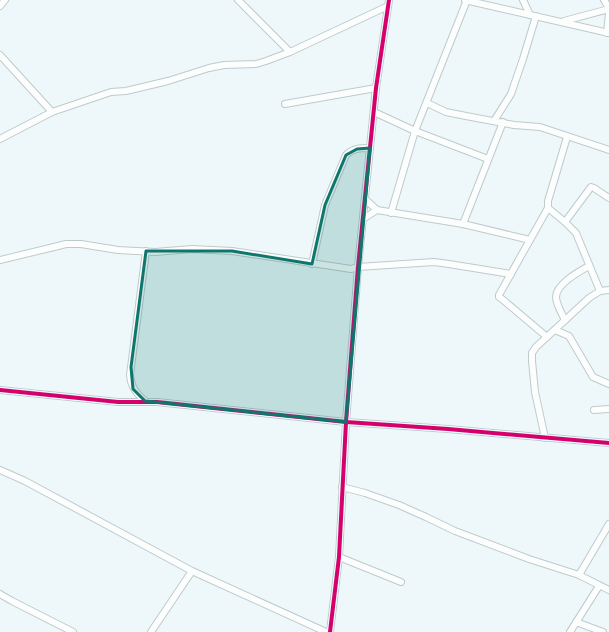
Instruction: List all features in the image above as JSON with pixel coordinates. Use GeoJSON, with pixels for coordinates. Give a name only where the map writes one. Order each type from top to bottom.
{"type":"FeatureCollection","features":[{"type":"Feature","properties":{"kind":"street"},"geometry":{"type":"LineString","coordinates":[[0,6],[5,0]]}},
{"type":"Feature","properties":{"kind":"street"},"geometry":{"type":"LineString","coordinates":[[238,0],[290,52]]}},
{"type":"Feature","properties":{"kind":"street"},"geometry":{"type":"LineString","coordinates":[[391,213],[415,131],[466,0],[608,33],[609,13]]}},
{"type":"Feature","properties":{"kind":"street"},"geometry":{"type":"LineString","coordinates":[[494,121],[511,94],[523,58],[533,15],[523,0]]}},
{"type":"Feature","properties":{"kind":"street"},"geometry":{"type":"LineString","coordinates":[[562,22],[609,9],[604,0]]}},
{"type":"Feature","properties":{"kind":"street"},"geometry":{"type":"LineString","coordinates":[[0,139],[52,112],[111,92],[126,91],[168,81],[209,68],[224,65],[261,62],[290,52],[388,3]]}},
{"type":"Feature","properties":{"kind":"street"},"geometry":{"type":"LineString","coordinates":[[330,632],[339,557],[346,422],[358,267],[376,88],[388,3]]}},
{"type":"Feature","properties":{"kind":"street"},"geometry":{"type":"LineString","coordinates":[[0,55],[52,112]]}},
{"type":"Feature","properties":{"kind":"street"},"geometry":{"type":"LineString","coordinates":[[285,104],[376,88]]}},
{"type":"Feature","properties":{"kind":"street"},"geometry":{"type":"LineString","coordinates":[[427,103],[446,112],[514,125],[540,127],[609,150]]}},
{"type":"Feature","properties":{"kind":"street"},"geometry":{"type":"LineString","coordinates":[[374,112],[415,131],[488,159]]}},
{"type":"Feature","properties":{"kind":"street"},"geometry":{"type":"LineString","coordinates":[[463,224],[503,122]]}},
{"type":"Feature","properties":{"kind":"street"},"geometry":{"type":"LineString","coordinates":[[547,337],[499,297],[499,295],[548,208],[548,201],[567,137]]}},
{"type":"Feature","properties":{"kind":"street"},"geometry":{"type":"LineString","coordinates":[[312,264],[324,205],[346,155],[350,151],[370,148]]}},
{"type":"Feature","properties":{"kind":"street"},"geometry":{"type":"LineString","coordinates":[[565,222],[591,188],[594,188],[609,198]]}},
{"type":"Feature","properties":{"kind":"street"},"geometry":{"type":"LineString","coordinates":[[365,198],[377,210],[463,224],[530,240]]}},
{"type":"Feature","properties":{"kind":"street"},"geometry":{"type":"LineString","coordinates":[[548,208],[576,233],[600,291]]}},
{"type":"Feature","properties":{"kind":"street"},"geometry":{"type":"LineString","coordinates":[[363,219],[377,210]]}},
{"type":"Feature","properties":{"kind":"street"},"geometry":{"type":"LineString","coordinates":[[0,260],[66,244],[92,245],[118,250],[161,252],[192,250],[232,251],[352,269],[358,267],[434,262],[510,274]]}},
{"type":"Feature","properties":{"kind":"street"},"geometry":{"type":"LineString","coordinates":[[145,401],[133,389],[130,374],[146,251]]}},
{"type":"Feature","properties":{"kind":"street"},"geometry":{"type":"LineString","coordinates":[[565,320],[556,299],[556,294],[571,277],[589,266]]}},
{"type":"Feature","properties":{"kind":"street"},"geometry":{"type":"LineString","coordinates":[[544,438],[536,392],[532,353],[536,347],[589,298],[600,291],[609,290]]}},
{"type":"Feature","properties":{"kind":"street"},"geometry":{"type":"LineString","coordinates":[[555,330],[569,336],[593,377],[609,384]]}},
{"type":"Feature","properties":{"kind":"street"},"geometry":{"type":"LineString","coordinates":[[0,390],[118,402],[145,401],[346,422],[609,443]]}},
{"type":"Feature","properties":{"kind":"street"},"geometry":{"type":"LineString","coordinates":[[594,410],[609,408]]}},
{"type":"Feature","properties":{"kind":"street"},"geometry":{"type":"LineString","coordinates":[[0,470],[25,481],[192,571],[326,632]]}},
{"type":"Feature","properties":{"kind":"street"},"geometry":{"type":"LineString","coordinates":[[342,487],[392,503],[478,540],[529,559],[579,575],[609,590]]}},
{"type":"Feature","properties":{"kind":"street"},"geometry":{"type":"LineString","coordinates":[[579,575],[609,524]]}},
{"type":"Feature","properties":{"kind":"street"},"geometry":{"type":"LineString","coordinates":[[339,557],[401,582]]}},
{"type":"Feature","properties":{"kind":"street"},"geometry":{"type":"LineString","coordinates":[[151,632],[192,571]]}},
{"type":"Feature","properties":{"kind":"street"},"geometry":{"type":"LineString","coordinates":[[570,632],[599,586]]}},
{"type":"Feature","properties":{"kind":"street"},"geometry":{"type":"LineString","coordinates":[[0,594],[73,632]]}},
{"type":"Feature","properties":{"kind":"street"},"geometry":{"type":"LineString","coordinates":[[576,622],[603,632]]}},
{"type":"Feature","properties":{"kind":"highlighted area"},"geometry":{"type":"Polygon","coordinates":[[[370,148],[346,422],[145,401],[133,389],[131,367],[146,251],[232,251],[312,264],[325,205],[346,155],[357,149],[370,148]]]}},
{"type":"Feature","properties":{"kind":"cycle path"},"geometry":{"type":"LineString","coordinates":[[330,632],[339,557],[346,422],[358,267],[376,88],[389,0]]}},
{"type":"Feature","properties":{"kind":"cycle path"},"geometry":{"type":"LineString","coordinates":[[0,390],[118,402],[157,402],[346,422],[609,443]]}}]}
